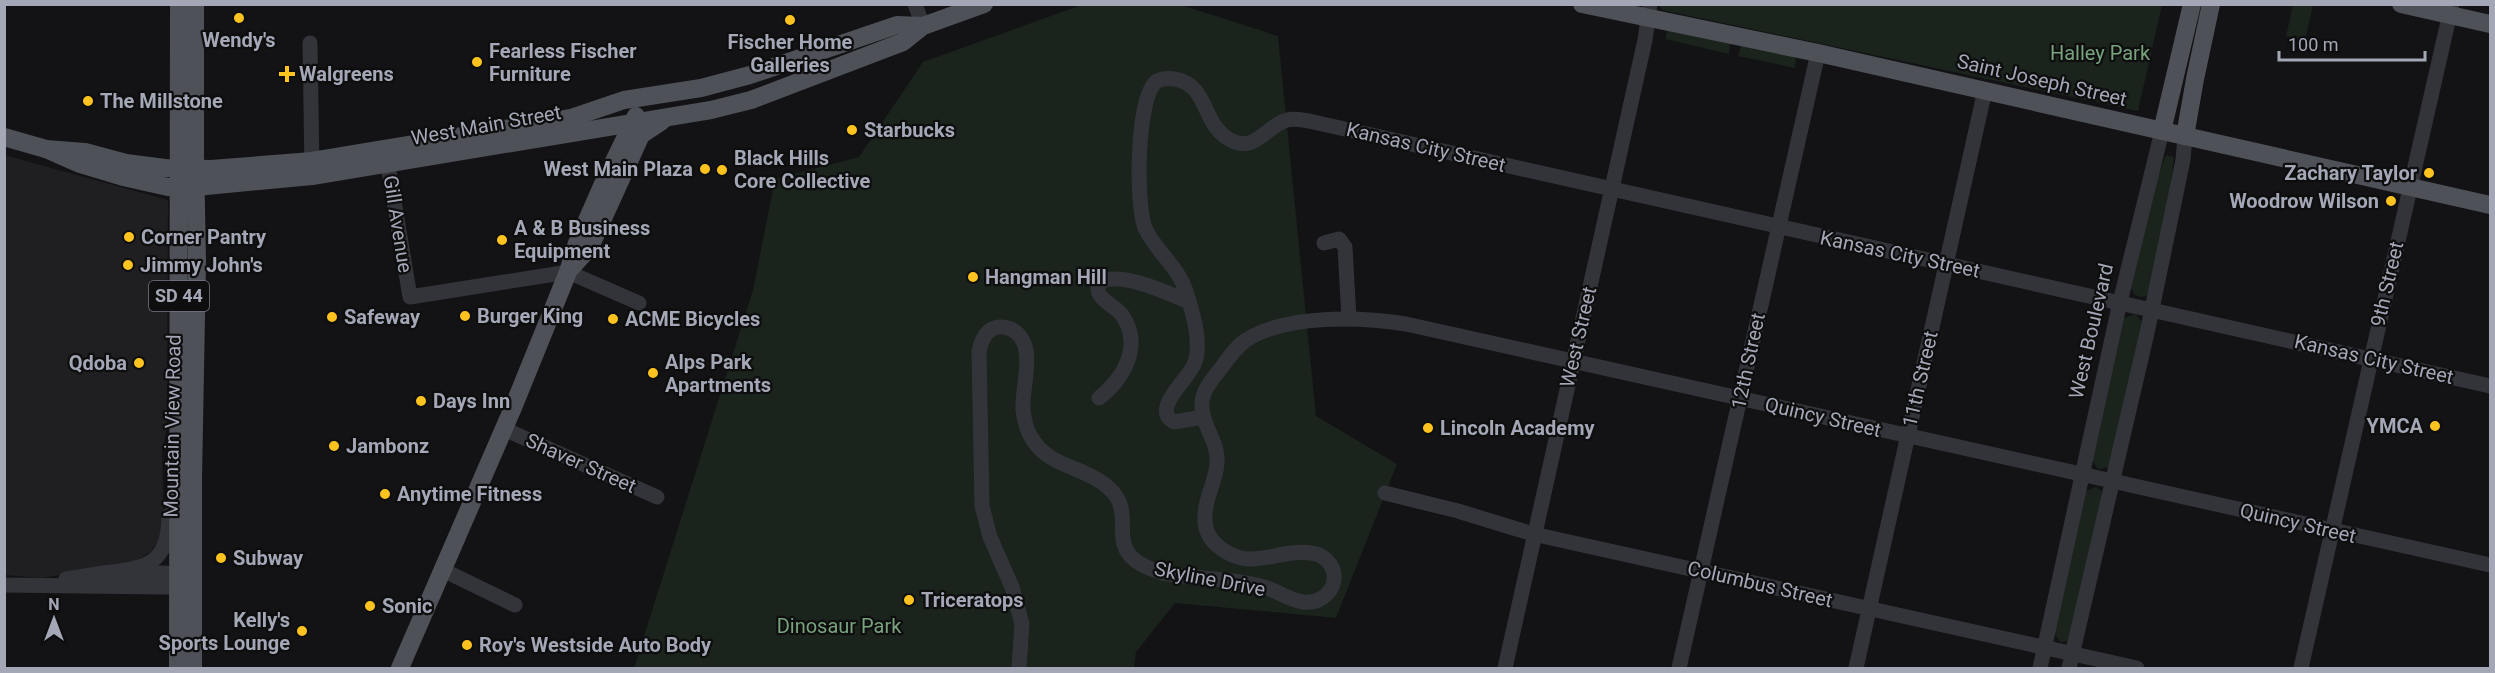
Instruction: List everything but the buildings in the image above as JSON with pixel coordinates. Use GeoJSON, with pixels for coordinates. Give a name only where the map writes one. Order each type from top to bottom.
{"type":"FeatureCollection","features":[{"type":"Feature","properties":{"kind":"main road","name":"Mountain View Road"},"geometry":{"type":"LineString","coordinates":[[177,669],[183,582],[188,178],[179,4]]}},
{"type":"Feature","properties":{"kind":"main road","name":"Mountain View Road"},"geometry":{"type":"LineString","coordinates":[[193,669],[183,582],[179,432],[195,4]]}},
{"type":"Feature","properties":{"kind":"main road","name":"West Main Street"},"geometry":{"type":"LineString","coordinates":[[4,137],[46,148],[85,152],[188,178],[312,169],[628,126],[752,100],[903,42],[923,27],[984,4]]}},
{"type":"Feature","properties":{"kind":"main road","name":"Saint Joseph Street"},"geometry":{"type":"LineString","coordinates":[[1582,4],[1651,8],[1818,53],[2490,205]]}},
{"type":"Feature","properties":{"kind":"main road","name":"West Boulevard"},"geometry":{"type":"LineString","coordinates":[[2162,131],[2192,4]]}},
{"type":"Feature","properties":{"kind":"main road"},"geometry":{"type":"LineString","coordinates":[[2186,136],[2211,4]]}},
{"type":"Feature","properties":{"kind":"main road"},"geometry":{"type":"LineString","coordinates":[[2401,4],[2451,10],[2490,24]]}},
{"type":"Feature","properties":{"kind":"main road","name":"West Main Street"},"geometry":{"type":"LineString","coordinates":[[387,158],[562,120],[624,100],[701,88],[732,80],[897,25],[923,27]]}},
{"type":"Feature","properties":{"kind":"main road"},"geometry":{"type":"LineString","coordinates":[[400,669],[504,429],[568,272],[577,243],[628,126],[641,112],[657,104],[753,84],[816,60],[843,42]]}},
{"type":"Feature","properties":{"kind":"main road"},"geometry":{"type":"LineString","coordinates":[[596,110],[616,110],[623,116],[628,126],[629,140],[605,197],[604,216]]}},
{"type":"Feature","properties":{"kind":"main road"},"geometry":{"type":"LineString","coordinates":[[568,272],[590,248],[641,135],[654,124],[672,117]]}},
{"type":"Feature","properties":{"kind":"main road"},"geometry":{"type":"LineString","coordinates":[[587,130],[605,142],[610,169]]}},
{"type":"Feature","properties":{"kind":"street"},"geometry":{"type":"LineString","coordinates":[[915,4],[923,27]]}},
{"type":"Feature","properties":{"kind":"street","name":"West Street"},"geometry":{"type":"LineString","coordinates":[[1505,669],[1651,8]]}},
{"type":"Feature","properties":{"kind":"street","name":"9th Street"},"geometry":{"type":"LineString","coordinates":[[2301,669],[2451,10]]}},
{"type":"Feature","properties":{"kind":"street"},"geometry":{"type":"LineString","coordinates":[[310,43],[312,169]]}},
{"type":"Feature","properties":{"kind":"street","name":"12th Street"},"geometry":{"type":"LineString","coordinates":[[1679,669],[1818,53]]}},
{"type":"Feature","properties":{"kind":"street","name":"Kansas City Street"},"geometry":{"type":"LineString","coordinates":[[1190,302],[1178,274],[1151,238],[1142,218],[1140,125],[1145,100],[1151,88],[1164,78],[1189,84],[1201,97],[1219,132],[1233,141],[1242,143],[1258,140],[1281,122],[1289,119],[1309,121],[2490,386]]}},
{"type":"Feature","properties":{"kind":"street","name":"11th Street"},"geometry":{"type":"LineString","coordinates":[[1856,669],[1985,90]]}},
{"type":"Feature","properties":{"kind":"street","name":"West Boulevard"},"geometry":{"type":"LineString","coordinates":[[2040,669],[2120,302],[2162,131]]}},
{"type":"Feature","properties":{"kind":"street"},"geometry":{"type":"LineString","coordinates":[[2070,661],[2152,309],[2186,136]]}},
{"type":"Feature","properties":{"kind":"street","name":"Gill Avenue"},"geometry":{"type":"LineString","coordinates":[[387,158],[410,297],[568,272]]}},
{"type":"Feature","properties":{"kind":"street"},"geometry":{"type":"LineString","coordinates":[[1324,243],[1339,239],[1345,248],[1349,319]]}},
{"type":"Feature","properties":{"kind":"street"},"geometry":{"type":"LineString","coordinates":[[568,272],[639,303]]}},
{"type":"Feature","properties":{"kind":"street"},"geometry":{"type":"LineString","coordinates":[[1099,398],[1121,377],[1130,358],[1125,321],[1115,308],[1102,299],[1099,293],[1099,283],[1103,280],[1112,280],[1150,285],[1190,302],[1196,345],[1196,362],[1184,382],[1171,397],[1166,413],[1168,418],[1174,422],[1203,417]]}},
{"type":"Feature","properties":{"kind":"street","name":"Quincy Street"},"geometry":{"type":"LineString","coordinates":[[1203,417],[1202,401],[1206,389],[1244,341],[1261,333],[1288,325],[1349,319],[1406,324],[2490,565]]}},
{"type":"Feature","properties":{"kind":"street","name":"Skyline Drive"},"geometry":{"type":"LineString","coordinates":[[1019,669],[1022,640],[1021,618],[1012,587],[990,537],[982,506],[979,363],[984,337],[992,329],[1007,327],[1021,337],[1026,354],[1023,407],[1026,426],[1031,436],[1037,446],[1054,461],[1093,477],[1115,495],[1119,503],[1123,544],[1132,559],[1163,573],[1260,586],[1298,602],[1320,600],[1329,593],[1334,578],[1332,564],[1326,557],[1309,552],[1245,560],[1232,556],[1212,542],[1207,532],[1205,507],[1215,477],[1217,459],[1216,448],[1203,417]]}},
{"type":"Feature","properties":{"kind":"street","name":"Shaver Street"},"geometry":{"type":"LineString","coordinates":[[504,429],[657,497]]}},
{"type":"Feature","properties":{"kind":"street"},"geometry":{"type":"LineString","coordinates":[[28,585],[142,567],[158,558],[169,534],[170,463],[179,432]]}},
{"type":"Feature","properties":{"kind":"street","name":"Columbus Street"},"geometry":{"type":"LineString","coordinates":[[1385,493],[1458,511],[1533,534],[2045,648],[2070,661],[2137,669]]}},
{"type":"Feature","properties":{"kind":"street"},"geometry":{"type":"LineString","coordinates":[[443,570],[515,605]]}},
{"type":"Feature","properties":{"kind":"street"},"geometry":{"type":"LineString","coordinates":[[104,573],[165,573],[183,582]]}},
{"type":"Feature","properties":{"kind":"street"},"geometry":{"type":"LineString","coordinates":[[4,585],[183,582]]}},
{"type":"Feature","properties":{"kind":"shaded area"},"geometry":{"type":"Polygon","coordinates":[[[4,155],[168,200],[167,427],[162,449],[164,533],[151,551],[134,563],[41,578],[5,575],[4,155]]]}},
{"type":"Feature","properties":{"kind":"green space","name":"Halley Park"},"geometry":{"type":"Polygon","coordinates":[[[1659,4],[2162,5],[2138,111],[1662,10],[1659,4]]]}},
{"type":"Feature","properties":{"kind":"green space","name":"Dinosaur Park"},"geometry":{"type":"Polygon","coordinates":[[[1081,5],[1181,5],[1278,36],[1316,416],[1397,464],[1336,618],[1175,603],[1136,652],[1134,668],[634,668],[753,290],[775,179],[859,157],[923,62],[1081,5]]]}},
{"type":"Feature","properties":{"kind":"green space"},"geometry":{"type":"Polygon","coordinates":[[[2293,5],[2313,5],[2305,40],[2286,36],[2293,5]]]}},
{"type":"Feature","properties":{"kind":"green space"},"geometry":{"type":"Polygon","coordinates":[[[1668,29],[1730,43],[1729,54],[1665,39],[1668,29]]]}},
{"type":"Feature","properties":{"kind":"green space"},"geometry":{"type":"Polygon","coordinates":[[[1743,45],[1796,56],[1795,68],[1738,56],[1743,45]]]}},
{"type":"Feature","properties":{"kind":"green space"},"geometry":{"type":"Polygon","coordinates":[[[2166,155],[2174,157],[2167,214],[2151,291],[2146,296],[2140,297],[2134,294],[2131,287],[2154,185],[2166,155]]]}},
{"type":"Feature","properties":{"kind":"green space"},"geometry":{"type":"Polygon","coordinates":[[[2135,314],[2142,322],[2112,463],[2107,468],[2098,469],[2092,460],[2124,318],[2135,314]]]}},
{"type":"Feature","properties":{"kind":"green space"},"geometry":{"type":"Polygon","coordinates":[[[2096,487],[2103,492],[2069,641],[2060,642],[2054,632],[2086,491],[2096,487]]]}},
{"type":"Feature","properties":{"kind":"place","name":"Wendy's"},"geometry":{"type":"Point","coordinates":[239,18]}},
{"type":"Feature","properties":{"kind":"place","name":"Fischer Home Galleries"},"geometry":{"type":"Point","coordinates":[790,20]}},
{"type":"Feature","properties":{"kind":"place","name":"Fearless Fischer Furniture"},"geometry":{"type":"Point","coordinates":[477,62]}},
{"type":"Feature","properties":{"kind":"place","name":"Walgreens"},"geometry":{"type":"Point","coordinates":[287,74]}},
{"type":"Feature","properties":{"kind":"place","name":"The Millstone"},"geometry":{"type":"Point","coordinates":[88,101]}},
{"type":"Feature","properties":{"kind":"place","name":"Starbucks"},"geometry":{"type":"Point","coordinates":[852,130]}},
{"type":"Feature","properties":{"kind":"place","name":"West Main Plaza"},"geometry":{"type":"Point","coordinates":[705,169]}},
{"type":"Feature","properties":{"kind":"place","name":"Black Hills Core Collective"},"geometry":{"type":"Point","coordinates":[722,170]}},
{"type":"Feature","properties":{"kind":"place","name":"Zachary Taylor"},"geometry":{"type":"Point","coordinates":[2429,173]}},
{"type":"Feature","properties":{"kind":"place","name":"Woodrow Wilson"},"geometry":{"type":"Point","coordinates":[2391,201]}},
{"type":"Feature","properties":{"kind":"place","name":"Corner Pantry"},"geometry":{"type":"Point","coordinates":[129,237]}},
{"type":"Feature","properties":{"kind":"place","name":"A & B Business Equipment"},"geometry":{"type":"Point","coordinates":[502,240]}},
{"type":"Feature","properties":{"kind":"place","name":"Jimmy John's"},"geometry":{"type":"Point","coordinates":[128,265]}},
{"type":"Feature","properties":{"kind":"place","name":"Hangman Hill"},"geometry":{"type":"Point","coordinates":[973,277]}},
{"type":"Feature","properties":{"kind":"place","name":"Burger King"},"geometry":{"type":"Point","coordinates":[465,316]}},
{"type":"Feature","properties":{"kind":"place","name":"Safeway"},"geometry":{"type":"Point","coordinates":[332,317]}},
{"type":"Feature","properties":{"kind":"place","name":"ACME Bicycles"},"geometry":{"type":"Point","coordinates":[613,319]}},
{"type":"Feature","properties":{"kind":"place","name":"Qdoba"},"geometry":{"type":"Point","coordinates":[139,363]}},
{"type":"Feature","properties":{"kind":"place","name":"Alps Park Apartments"},"geometry":{"type":"Point","coordinates":[653,373]}},
{"type":"Feature","properties":{"kind":"place","name":"Days Inn"},"geometry":{"type":"Point","coordinates":[421,401]}},
{"type":"Feature","properties":{"kind":"place","name":"YMCA"},"geometry":{"type":"Point","coordinates":[2435,426]}},
{"type":"Feature","properties":{"kind":"place","name":"Lincoln Academy"},"geometry":{"type":"Point","coordinates":[1428,428]}},
{"type":"Feature","properties":{"kind":"place","name":"Jambonz"},"geometry":{"type":"Point","coordinates":[334,446]}},
{"type":"Feature","properties":{"kind":"place","name":"Anytime Fitness"},"geometry":{"type":"Point","coordinates":[385,494]}},
{"type":"Feature","properties":{"kind":"place","name":"Subway"},"geometry":{"type":"Point","coordinates":[221,558]}},
{"type":"Feature","properties":{"kind":"place","name":"Triceratops"},"geometry":{"type":"Point","coordinates":[909,600]}},
{"type":"Feature","properties":{"kind":"place","name":"Sonic"},"geometry":{"type":"Point","coordinates":[370,606]}},
{"type":"Feature","properties":{"kind":"place","name":"Kelly's Sports Lounge"},"geometry":{"type":"Point","coordinates":[302,631]}},
{"type":"Feature","properties":{"kind":"place","name":"Roy's Westside Auto Body"},"geometry":{"type":"Point","coordinates":[467,645]}}]}
